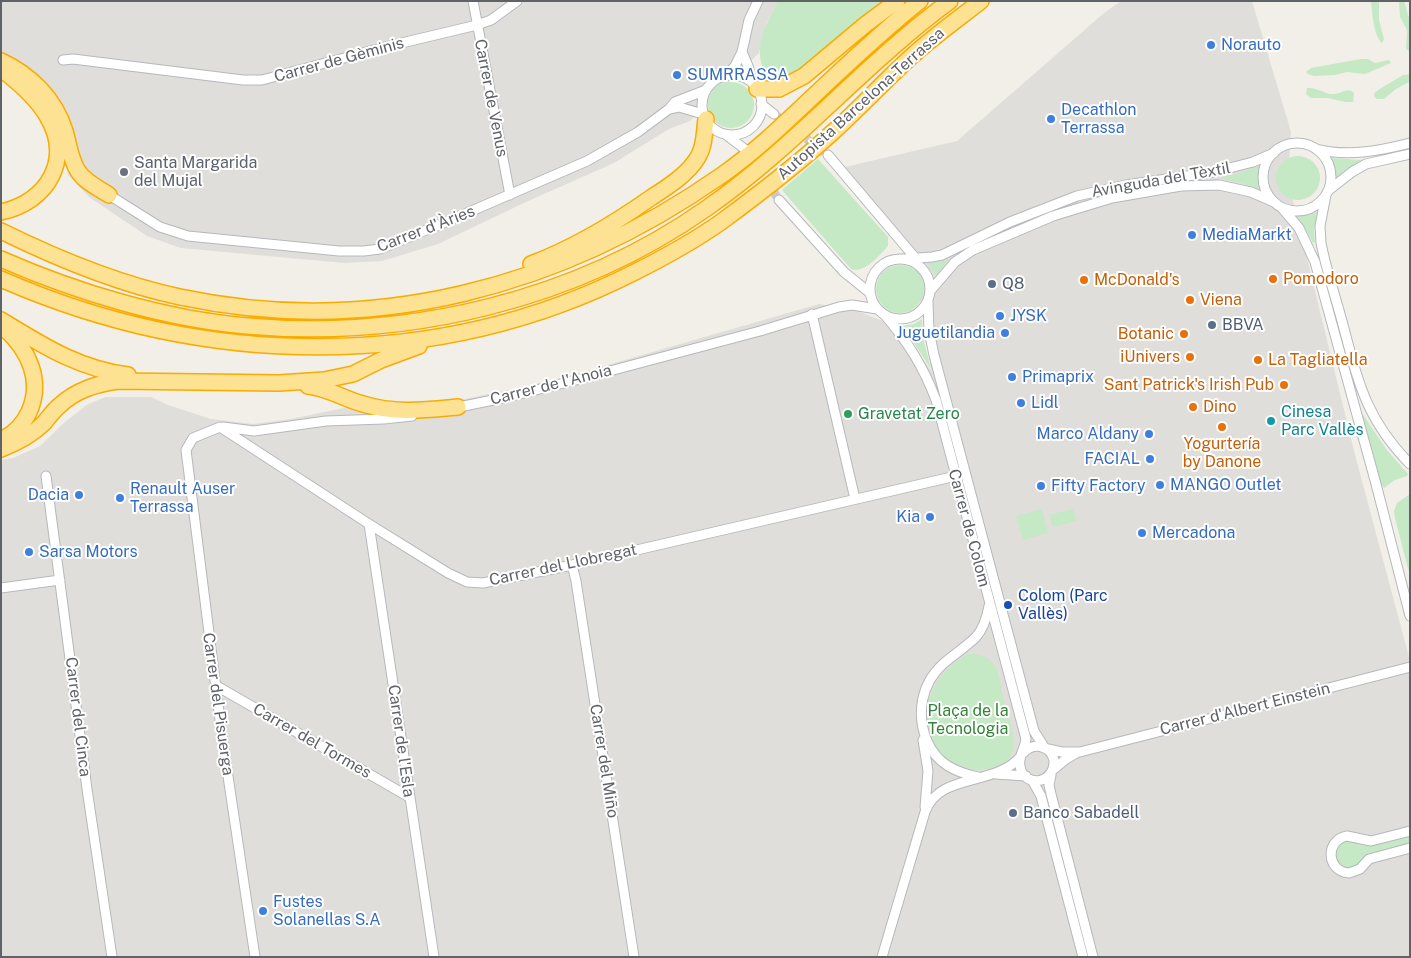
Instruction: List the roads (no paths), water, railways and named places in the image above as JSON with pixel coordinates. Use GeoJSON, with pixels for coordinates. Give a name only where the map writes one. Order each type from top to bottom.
{"type":"FeatureCollection","features":[{"type":"Feature","properties":{"kind":"highway"},"geometry":{"type":"LineString","coordinates":[[757,92],[780,89],[804,76],[866,24],[897,1]]}},
{"type":"Feature","properties":{"kind":"highway"},"geometry":{"type":"LineString","coordinates":[[1,231],[110,277],[178,296],[262,309],[328,311],[379,308],[405,305],[494,286],[522,278],[577,257],[627,233],[677,205],[745,158],[892,24],[920,1]]}},
{"type":"Feature","properties":{"kind":"highway","name":"Autopista Barcelona-Terrassa"},"geometry":{"type":"LineString","coordinates":[[1,259],[114,300],[193,318],[246,326],[312,329],[380,326],[467,312],[514,300],[580,276],[619,259],[708,208],[755,173],[897,44],[950,1]]}},
{"type":"Feature","properties":{"kind":"highway","name":"Autopista Barcelona-Terrassa"},"geometry":{"type":"LineString","coordinates":[[1,279],[94,314],[183,335],[236,343],[299,348],[383,345],[451,335],[501,323],[552,308],[589,294],[693,241],[720,223],[824,140],[912,56],[981,1]]}},
{"type":"Feature","properties":{"kind":"highway"},"geometry":{"type":"LineString","coordinates":[[1,61],[18,69],[32,80],[50,101],[61,120],[72,161],[89,183],[109,195]]}},
{"type":"Feature","properties":{"kind":"highway"},"geometry":{"type":"LineString","coordinates":[[1,69],[15,80],[40,106],[50,124],[57,145],[57,161],[47,185],[22,205],[1,212]]}},
{"type":"Feature","properties":{"kind":"highway"},"geometry":{"type":"LineString","coordinates":[[328,311],[434,296],[459,290],[536,262],[586,239],[676,182],[698,158],[703,143],[704,116]]}},
{"type":"Feature","properties":{"kind":"highway"},"geometry":{"type":"LineString","coordinates":[[1,320],[75,362],[120,374],[179,381]]}},
{"type":"Feature","properties":{"kind":"highway"},"geometry":{"type":"LineString","coordinates":[[1,325],[23,349],[33,370],[35,386],[34,398],[26,418],[18,429],[1,440]]}},
{"type":"Feature","properties":{"kind":"highway"},"geometry":{"type":"LineString","coordinates":[[279,383],[340,378],[381,360],[451,335]]}},
{"type":"Feature","properties":{"kind":"highway"},"geometry":{"type":"LineString","coordinates":[[1,449],[28,436],[43,424],[58,406],[73,395],[99,383],[118,381],[279,383],[322,388],[360,404],[378,409],[411,411],[458,407]]}},
{"type":"Feature","properties":{"kind":"street","name":"Carrer de Venus"},"geometry":{"type":"LineString","coordinates":[[473,1],[510,195]]}},
{"type":"Feature","properties":{"kind":"street","name":"Carrer de Gèminis"},"geometry":{"type":"LineString","coordinates":[[63,60],[73,59],[253,81],[262,80],[477,25],[491,20],[517,1]]}},
{"type":"Feature","properties":{"kind":"street"},"geometry":{"type":"LineString","coordinates":[[726,76],[735,66],[742,52],[748,20],[758,1]]}},
{"type":"Feature","properties":{"kind":"street"},"geometry":{"type":"LineString","coordinates":[[726,134],[743,132],[751,128],[757,121],[760,113],[757,92],[742,52]]}},
{"type":"Feature","properties":{"kind":"street"},"geometry":{"type":"LineString","coordinates":[[746,150],[726,134],[714,129],[704,116],[702,105],[706,90],[718,78],[736,76],[745,78],[774,114]]}},
{"type":"Feature","properties":{"kind":"street","name":"Carrer d'Àries"},"geometry":{"type":"LineString","coordinates":[[109,195],[160,227],[188,236],[347,251],[380,249],[602,154],[638,132],[669,109],[675,102],[706,90]]}},
{"type":"Feature","properties":{"kind":"street"},"geometry":{"type":"LineString","coordinates":[[669,109],[679,107],[704,116]]}},
{"type":"Feature","properties":{"kind":"street"},"geometry":{"type":"LineString","coordinates":[[1410,143],[1364,153],[1332,152],[1297,143],[1286,145],[1274,153],[1267,162],[1264,178],[1267,194],[1298,228],[1315,262],[1410,616]]}},
{"type":"Feature","properties":{"kind":"street"},"geometry":{"type":"LineString","coordinates":[[1316,149],[1324,156],[1330,167],[1332,179],[1320,226],[1321,243],[1355,372],[1374,420],[1410,464]]}},
{"type":"Feature","properties":{"kind":"street","name":"Avinguda del Tèxtil"},"geometry":{"type":"LineString","coordinates":[[909,256],[938,256],[1010,222],[1077,196],[1126,185],[1214,172],[1252,162],[1274,153]]}},
{"type":"Feature","properties":{"kind":"street"},"geometry":{"type":"LineString","coordinates":[[1278,205],[1292,211],[1302,211],[1311,208],[1320,203],[1328,193],[1352,172],[1366,164],[1410,154]]}},
{"type":"Feature","properties":{"kind":"street"},"geometry":{"type":"LineString","coordinates":[[828,156],[909,256],[921,266],[930,281],[931,290],[928,302],[919,313],[912,317],[898,319],[880,312],[872,301],[870,293],[871,280],[881,265],[909,256]]}},
{"type":"Feature","properties":{"kind":"street","name":"Avinguda del Tèxtil"},"geometry":{"type":"LineString","coordinates":[[931,290],[955,262],[974,250],[1053,216],[1098,202],[1154,190],[1203,184],[1219,185],[1251,192],[1278,205]]}},
{"type":"Feature","properties":{"kind":"street"},"geometry":{"type":"LineString","coordinates":[[779,200],[844,272],[870,293]]}},
{"type":"Feature","properties":{"kind":"street","name":"Carrer de Colom"},"geometry":{"type":"LineString","coordinates":[[928,302],[930,339],[953,430],[1034,731],[1046,748]]}},
{"type":"Feature","properties":{"kind":"street","name":"Carrer de l'Anoia"},"geometry":{"type":"LineString","coordinates":[[220,427],[254,431],[326,421],[427,415],[568,382],[847,306],[880,312]]}},
{"type":"Feature","properties":{"kind":"street","name":"Carrer de Colom"},"geometry":{"type":"LineString","coordinates":[[880,312],[910,346],[927,377],[936,400],[1026,739],[1022,755]]}},
{"type":"Feature","properties":{"kind":"street"},"geometry":{"type":"LineString","coordinates":[[812,314],[855,499]]}},
{"type":"Feature","properties":{"kind":"street","name":"Carrer del Llobregat"},"geometry":{"type":"LineString","coordinates":[[220,427],[369,524],[448,573],[466,582],[482,583],[572,565],[956,476]]}},
{"type":"Feature","properties":{"kind":"street","name":"Carrer del Pisuerga"},"geometry":{"type":"LineString","coordinates":[[220,427],[193,438],[186,450],[216,685],[255,957]]}},
{"type":"Feature","properties":{"kind":"street","name":"Carrer del Cinca"},"geometry":{"type":"LineString","coordinates":[[46,476],[87,789],[112,957]]}},
{"type":"Feature","properties":{"kind":"street","name":"Carrer de l'Esla"},"geometry":{"type":"LineString","coordinates":[[369,524],[434,957]]}},
{"type":"Feature","properties":{"kind":"street","name":"Carrer del Miño"},"geometry":{"type":"LineString","coordinates":[[572,565],[634,957]]}},
{"type":"Feature","properties":{"kind":"street"},"geometry":{"type":"LineString","coordinates":[[1,588],[60,580]]}},
{"type":"Feature","properties":{"kind":"street"},"geometry":{"type":"LineString","coordinates":[[925,812],[928,770],[921,707],[926,686],[932,675],[943,664],[976,637],[986,620],[989,603]]}},
{"type":"Feature","properties":{"kind":"street","name":"Carrer d'Albert Einstein"},"geometry":{"type":"LineString","coordinates":[[1052,772],[1066,759],[1080,752],[1410,667]]}},
{"type":"Feature","properties":{"kind":"street","name":"Carrer del Tormes"},"geometry":{"type":"LineString","coordinates":[[216,685],[409,797]]}},
{"type":"Feature","properties":{"kind":"street"},"geometry":{"type":"LineString","coordinates":[[923,730],[933,752],[944,764],[958,772],[980,778]]}},
{"type":"Feature","properties":{"kind":"street"},"geometry":{"type":"LineString","coordinates":[[882,957],[925,812],[930,801],[943,790],[993,774],[1010,766],[1030,747],[1046,748],[1054,760],[1050,789],[1093,957]]}},
{"type":"Feature","properties":{"kind":"street","name":"Carrer d'Albert Einstein"},"geometry":{"type":"LineString","coordinates":[[1046,748],[1062,752],[1080,752]]}},
{"type":"Feature","properties":{"kind":"street"},"geometry":{"type":"LineString","coordinates":[[1022,755],[1020,766],[1041,796],[1083,957]]}},
{"type":"Feature","properties":{"kind":"street"},"geometry":{"type":"LineString","coordinates":[[993,774],[1044,779],[1052,772]]}},
{"type":"Feature","properties":{"kind":"street"},"geometry":{"type":"LineString","coordinates":[[1410,831],[1371,841],[1343,837],[1334,844],[1331,856],[1336,869],[1349,873],[1360,868],[1369,859],[1410,848]]}},
{"type":"Feature","properties":{"kind":"tunnel"},"geometry":{"type":"LineString","coordinates":[[774,114],[828,155]]}},
{"type":"Feature","properties":{"kind":"tunnel"},"geometry":{"type":"LineString","coordinates":[[757,167],[779,200]]}},
{"type":"Feature","properties":{"kind":"place","name":"Norauto"},"geometry":{"type":"Point","coordinates":[1211,45]}},
{"type":"Feature","properties":{"kind":"place","name":"SUMRRASSA"},"geometry":{"type":"Point","coordinates":[677,75]}},
{"type":"Feature","properties":{"kind":"place","name":"Decathlon Terrassa"},"geometry":{"type":"Point","coordinates":[1051,119]}},
{"type":"Feature","properties":{"kind":"place","name":"Santa Margarida del Mujal"},"geometry":{"type":"Point","coordinates":[124,172]}},
{"type":"Feature","properties":{"kind":"place","name":"MediaMarkt"},"geometry":{"type":"Point","coordinates":[1192,235]}},
{"type":"Feature","properties":{"kind":"place","name":"Pomodoro"},"geometry":{"type":"Point","coordinates":[1273,279]}},
{"type":"Feature","properties":{"kind":"place","name":"McDonald's"},"geometry":{"type":"Point","coordinates":[1084,280]}},
{"type":"Feature","properties":{"kind":"place","name":"Q8"},"geometry":{"type":"Point","coordinates":[992,284]}},
{"type":"Feature","properties":{"kind":"place","name":"Viena"},"geometry":{"type":"Point","coordinates":[1190,300]}},
{"type":"Feature","properties":{"kind":"place","name":"JYSK"},"geometry":{"type":"Point","coordinates":[1000,316]}},
{"type":"Feature","properties":{"kind":"place","name":"BBVA"},"geometry":{"type":"Point","coordinates":[1212,325]}},
{"type":"Feature","properties":{"kind":"place","name":"Juguetilandia"},"geometry":{"type":"Point","coordinates":[1005,333]}},
{"type":"Feature","properties":{"kind":"place","name":"Botanic"},"geometry":{"type":"Point","coordinates":[1184,334]}},
{"type":"Feature","properties":{"kind":"place","name":"iUnivers"},"geometry":{"type":"Point","coordinates":[1190,357]}},
{"type":"Feature","properties":{"kind":"place","name":"La Tagliatella"},"geometry":{"type":"Point","coordinates":[1258,360]}},
{"type":"Feature","properties":{"kind":"place","name":"Primaprix"},"geometry":{"type":"Point","coordinates":[1012,377]}},
{"type":"Feature","properties":{"kind":"place","name":"Sant Patrick's Irish Pub"},"geometry":{"type":"Point","coordinates":[1284,385]}},
{"type":"Feature","properties":{"kind":"place","name":"Lidl"},"geometry":{"type":"Point","coordinates":[1021,403]}},
{"type":"Feature","properties":{"kind":"place","name":"Dino"},"geometry":{"type":"Point","coordinates":[1193,407]}},
{"type":"Feature","properties":{"kind":"place","name":"Gravetat Zero"},"geometry":{"type":"Point","coordinates":[848,414]}},
{"type":"Feature","properties":{"kind":"place","name":"Cinesa Parc Vallès"},"geometry":{"type":"Point","coordinates":[1271,421]}},
{"type":"Feature","properties":{"kind":"place","name":"Yogurtería by Danone"},"geometry":{"type":"Point","coordinates":[1222,427]}},
{"type":"Feature","properties":{"kind":"place","name":"Marco Aldany"},"geometry":{"type":"Point","coordinates":[1149,434]}},
{"type":"Feature","properties":{"kind":"place","name":"FACIAL"},"geometry":{"type":"Point","coordinates":[1150,459]}},
{"type":"Feature","properties":{"kind":"place","name":"MANGO Outlet"},"geometry":{"type":"Point","coordinates":[1160,485]}},
{"type":"Feature","properties":{"kind":"place","name":"Fifty Factory"},"geometry":{"type":"Point","coordinates":[1041,486]}},
{"type":"Feature","properties":{"kind":"place","name":"Dacia"},"geometry":{"type":"Point","coordinates":[79,495]}},
{"type":"Feature","properties":{"kind":"place","name":"Renault Auser Terrassa"},"geometry":{"type":"Point","coordinates":[120,498]}},
{"type":"Feature","properties":{"kind":"place","name":"Kia"},"geometry":{"type":"Point","coordinates":[930,517]}},
{"type":"Feature","properties":{"kind":"place","name":"Mercadona"},"geometry":{"type":"Point","coordinates":[1142,533]}},
{"type":"Feature","properties":{"kind":"place","name":"Sarsa Motors"},"geometry":{"type":"Point","coordinates":[29,552]}},
{"type":"Feature","properties":{"kind":"place","name":"Colom (Parc Vallès)"},"geometry":{"type":"Point","coordinates":[1008,605]}},
{"type":"Feature","properties":{"kind":"place","name":"Banco Sabadell"},"geometry":{"type":"Point","coordinates":[1013,813]}},
{"type":"Feature","properties":{"kind":"place","name":"Fustes Solanellas S.A"},"geometry":{"type":"Point","coordinates":[263,911]}},
{"type":"Feature","properties":{"kind":"park label","name":"Plaça de la Tecnologia"},"geometry":{"type":"Point","coordinates":[968,720]}}]}
